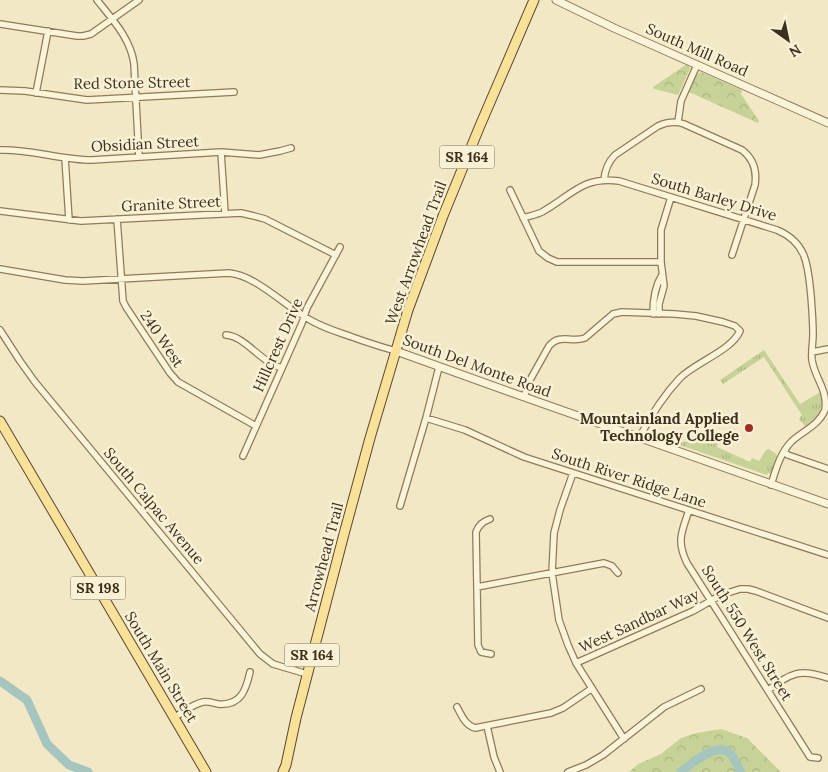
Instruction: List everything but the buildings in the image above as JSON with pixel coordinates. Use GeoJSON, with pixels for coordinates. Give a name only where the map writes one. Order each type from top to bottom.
{"type":"FeatureCollection","features":[{"type":"Feature","properties":{"kind":"main road","name":"West Arrowhead Trail"},"geometry":{"type":"LineString","coordinates":[[396,351],[417,285],[443,216],[534,0]]}},
{"type":"Feature","properties":{"kind":"main road","name":"Arrowhead Trail"},"geometry":{"type":"LineString","coordinates":[[283,772],[344,534],[396,351]]}},
{"type":"Feature","properties":{"kind":"main road","name":"South Main Street"},"geometry":{"type":"LineString","coordinates":[[0,422],[206,772]]}},
{"type":"Feature","properties":{"kind":"street"},"geometry":{"type":"LineString","coordinates":[[97,0],[127,41],[132,55],[139,158]]}},
{"type":"Feature","properties":{"kind":"street"},"geometry":{"type":"LineString","coordinates":[[0,24],[88,36],[139,0]]}},
{"type":"Feature","properties":{"kind":"street","name":"South Mill Road"},"geometry":{"type":"LineString","coordinates":[[556,0],[828,123]]}},
{"type":"Feature","properties":{"kind":"street"},"geometry":{"type":"LineString","coordinates":[[36,93],[48,31]]}},
{"type":"Feature","properties":{"kind":"street"},"geometry":{"type":"LineString","coordinates":[[678,122],[682,100],[697,65]]}},
{"type":"Feature","properties":{"kind":"street","name":"Red Stone Street"},"geometry":{"type":"LineString","coordinates":[[0,90],[18,90],[87,100],[234,92]]}},
{"type":"Feature","properties":{"kind":"street"},"geometry":{"type":"LineString","coordinates":[[523,218],[541,212],[581,186],[604,180],[607,166],[615,155],[658,126],[670,122],[678,122],[742,150],[748,154],[752,162],[755,170],[755,185],[732,255]]}},
{"type":"Feature","properties":{"kind":"street","name":"Obsidian Street"},"geometry":{"type":"LineString","coordinates":[[0,150],[15,150],[92,160],[221,152],[259,155],[291,148]]}},
{"type":"Feature","properties":{"kind":"street"},"geometry":{"type":"LineString","coordinates":[[221,152],[225,214]]}},
{"type":"Feature","properties":{"kind":"street"},"geometry":{"type":"LineString","coordinates":[[65,158],[69,220]]}},
{"type":"Feature","properties":{"kind":"street","name":"South Barley Drive"},"geometry":{"type":"LineString","coordinates":[[604,180],[620,181],[783,232],[790,236],[802,250],[808,268],[813,324],[812,352],[814,367],[826,389],[827,403],[825,410],[816,423],[791,442],[784,452]]}},
{"type":"Feature","properties":{"kind":"street"},"geometry":{"type":"LineString","coordinates":[[510,190],[539,251],[548,258],[557,262],[577,263],[661,262]]}},
{"type":"Feature","properties":{"kind":"street"},"geometry":{"type":"LineString","coordinates":[[656,314],[664,286],[661,262],[661,230],[671,197]]}},
{"type":"Feature","properties":{"kind":"street","name":"Granite Street"},"geometry":{"type":"LineString","coordinates":[[0,211],[86,221],[248,214],[265,219],[336,255]]}},
{"type":"Feature","properties":{"kind":"street","name":"240 West"},"geometry":{"type":"LineString","coordinates":[[117,219],[122,297],[171,376],[178,382],[256,426]]}},
{"type":"Feature","properties":{"kind":"street","name":"Hillcrest Drive"},"geometry":{"type":"LineString","coordinates":[[244,456],[307,308],[340,247]]}},
{"type":"Feature","properties":{"kind":"street","name":"South Del Monte Road"},"geometry":{"type":"LineString","coordinates":[[0,269],[73,281],[239,274],[253,281],[304,317],[330,329],[828,504]]}},
{"type":"Feature","properties":{"kind":"street"},"geometry":{"type":"LineString","coordinates":[[524,397],[530,380],[553,341],[563,338],[579,340],[585,338],[612,314],[622,312],[675,314],[723,322],[740,330],[738,336],[730,343],[681,377],[650,417],[639,438]]}},
{"type":"Feature","properties":{"kind":"street","name":"South Calpac Avenue"},"geometry":{"type":"LineString","coordinates":[[0,330],[35,382],[260,654],[278,666],[307,674]]}},
{"type":"Feature","properties":{"kind":"street"},"geometry":{"type":"LineString","coordinates":[[226,334],[235,337],[268,362],[282,368]]}},
{"type":"Feature","properties":{"kind":"street"},"geometry":{"type":"LineString","coordinates":[[812,352],[828,349]]}},
{"type":"Feature","properties":{"kind":"street"},"geometry":{"type":"LineString","coordinates":[[400,506],[439,367]]}},
{"type":"Feature","properties":{"kind":"street","name":"South River Ridge Lane"},"geometry":{"type":"LineString","coordinates":[[426,418],[465,430],[524,457],[828,555]]}},
{"type":"Feature","properties":{"kind":"street"},"geometry":{"type":"LineString","coordinates":[[771,485],[784,452],[828,469]]}},
{"type":"Feature","properties":{"kind":"street"},"geometry":{"type":"LineString","coordinates":[[573,473],[554,533],[552,573],[560,620],[576,663],[624,739]]}},
{"type":"Feature","properties":{"kind":"street","name":"South 550 West Street"},"geometry":{"type":"LineString","coordinates":[[689,510],[680,538],[682,552],[687,562],[810,757],[818,758]]}},
{"type":"Feature","properties":{"kind":"street"},"geometry":{"type":"LineString","coordinates":[[490,519],[479,525],[476,532],[478,646],[481,652],[492,654]]}},
{"type":"Feature","properties":{"kind":"street"},"geometry":{"type":"LineString","coordinates":[[477,587],[604,563],[612,566],[618,574]]}},
{"type":"Feature","properties":{"kind":"street","name":"West Sandbar Way"},"geometry":{"type":"LineString","coordinates":[[576,663],[740,589],[756,591],[828,618]]}},
{"type":"Feature","properties":{"kind":"street"},"geometry":{"type":"LineString","coordinates":[[175,717],[200,703],[231,703],[244,693],[250,672]]}},
{"type":"Feature","properties":{"kind":"street"},"geometry":{"type":"LineString","coordinates":[[768,690],[796,673],[813,673],[828,678]]}},
{"type":"Feature","properties":{"kind":"street"},"geometry":{"type":"LineString","coordinates":[[457,708],[465,722],[474,728],[551,713],[563,708],[591,689]]}},
{"type":"Feature","properties":{"kind":"street"},"geometry":{"type":"LineString","coordinates":[[568,772],[586,765],[603,755],[664,707],[701,689]]}},
{"type":"Feature","properties":{"kind":"street"},"geometry":{"type":"LineString","coordinates":[[487,726],[494,757],[500,772]]}},
{"type":"Feature","properties":{"kind":"green space"},"geometry":{"type":"Polygon","coordinates":[[[687,64],[690,68],[678,95],[654,89],[653,87],[687,64]]]}},
{"type":"Feature","properties":{"kind":"green space"},"geometry":{"type":"Polygon","coordinates":[[[701,72],[742,90],[741,94],[759,121],[758,123],[689,92],[695,77],[701,72]]]}},
{"type":"Feature","properties":{"kind":"green space"},"geometry":{"type":"Polygon","coordinates":[[[764,350],[800,404],[822,391],[822,403],[819,412],[805,426],[799,419],[802,415],[764,357],[723,384],[720,380],[764,350]]]}},
{"type":"Feature","properties":{"kind":"green space"},"geometry":{"type":"Polygon","coordinates":[[[719,439],[717,447],[750,462],[752,458],[759,461],[766,450],[769,449],[777,457],[771,474],[768,473],[767,475],[680,445],[681,442],[719,439]]]}},
{"type":"Feature","properties":{"kind":"green space"},"geometry":{"type":"Polygon","coordinates":[[[721,729],[747,738],[781,772],[629,772],[638,764],[661,754],[681,738],[721,729]]]}},
{"type":"Feature","properties":{"kind":"waterway"},"geometry":{"type":"LineString","coordinates":[[0,681],[27,700],[47,744],[69,765],[88,772]]}},
{"type":"Feature","properties":{"kind":"waterway"},"geometry":{"type":"LineString","coordinates":[[681,772],[705,755],[719,750],[726,750],[731,754],[741,772]]}},
{"type":"Feature","properties":{"kind":"place","name":"Mountainland Applied Technology College"},"geometry":{"type":"Point","coordinates":[749,428]}}]}
